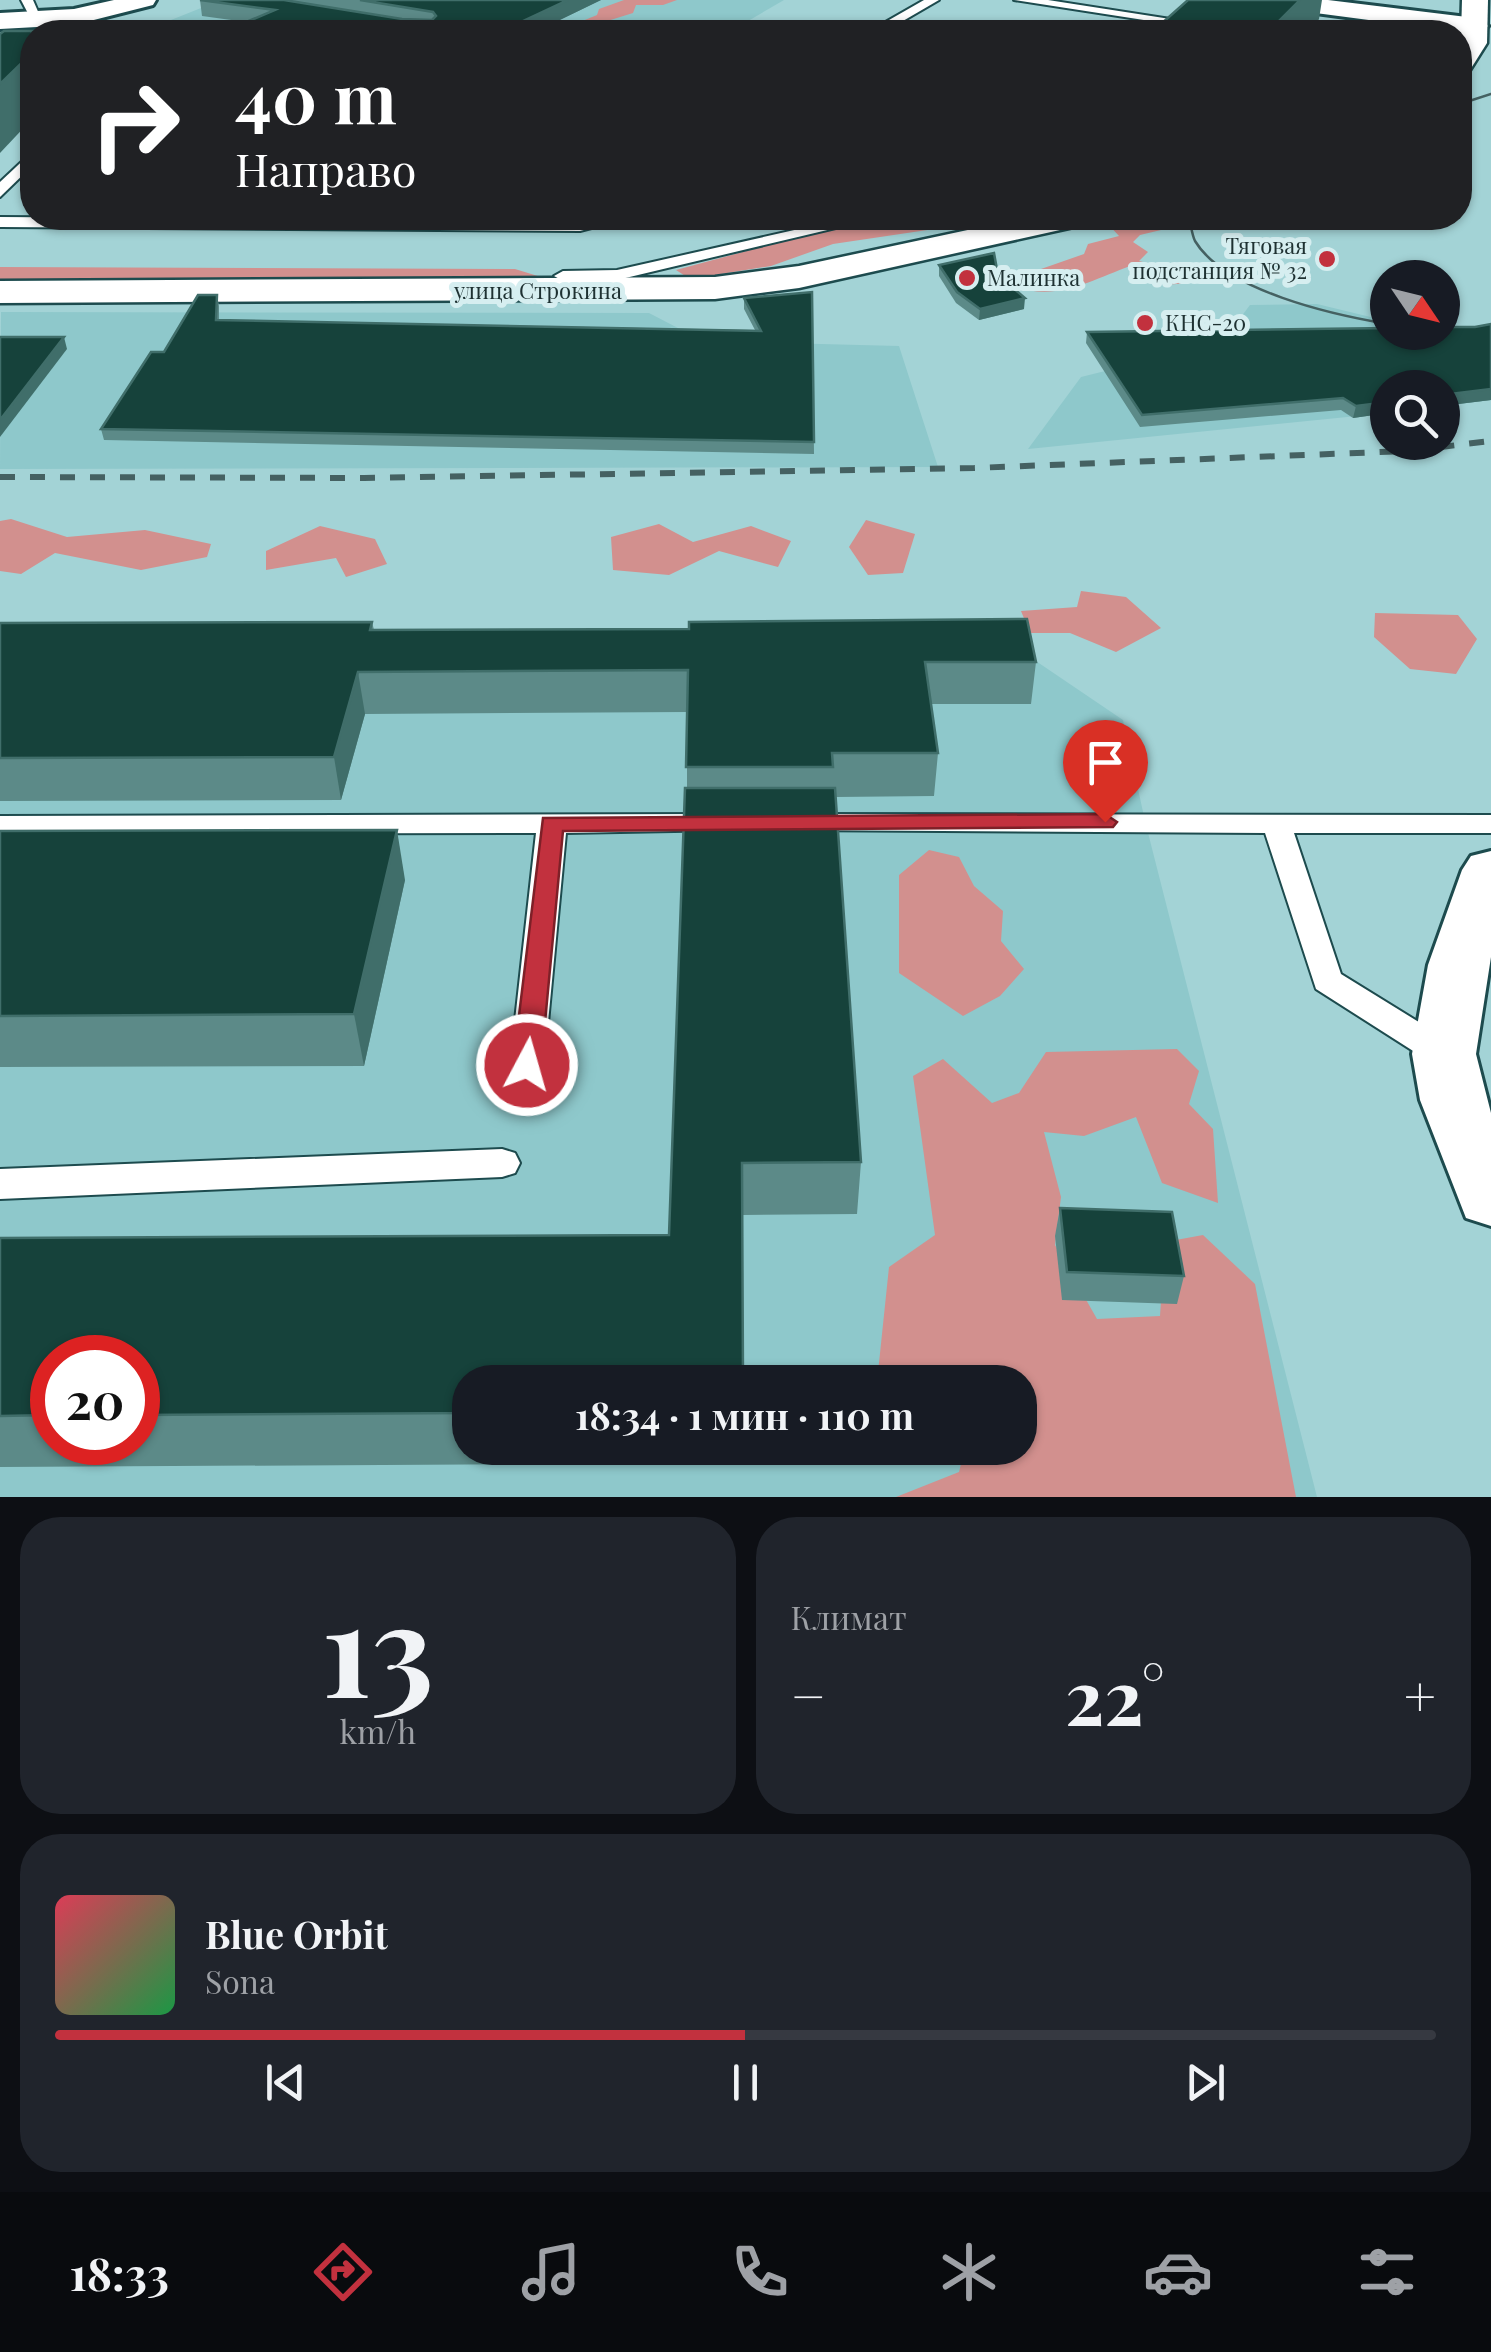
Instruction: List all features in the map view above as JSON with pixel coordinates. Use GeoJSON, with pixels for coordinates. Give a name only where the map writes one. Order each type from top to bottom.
{"type":"FeatureCollection","features":[{"type":"Feature","properties":{"kind":"street"},"geometry":{"type":"LineString","coordinates":[[0,21],[46,18],[144,0]]}},
{"type":"Feature","properties":{"kind":"street"},"geometry":{"type":"LineString","coordinates":[[1270,0],[1479,15],[1472,45]]}},
{"type":"Feature","properties":{"kind":"street","name":"улица Строкина"},"geometry":{"type":"LineString","coordinates":[[0,292],[563,277],[754,284],[1012,230]]}},
{"type":"Feature","properties":{"kind":"street"},"geometry":{"type":"LineString","coordinates":[[1491,870],[1458,965],[1444,1054],[1452,1100],[1491,1198]]}},
{"type":"Feature","properties":{"kind":"lane"},"geometry":{"type":"LineString","coordinates":[[897,20],[933,0]]}},
{"type":"Feature","properties":{"kind":"lane"},"geometry":{"type":"LineString","coordinates":[[1020,0],[1167,20]]}},
{"type":"Feature","properties":{"kind":"lane"},"geometry":{"type":"LineString","coordinates":[[0,192],[20,170]]}},
{"type":"Feature","properties":{"kind":"lane"},"geometry":{"type":"LineString","coordinates":[[452,230],[573,230]]}},
{"type":"Feature","properties":{"kind":"lane"},"geometry":{"type":"LineString","coordinates":[[563,277],[617,275],[817,230]]}},
{"type":"Feature","properties":{"kind":"lane"},"geometry":{"type":"LineString","coordinates":[[527,1065],[552,824]]}},
{"type":"Feature","properties":{"kind":"lane"},"geometry":{"type":"LineString","coordinates":[[1277,824],[1327,981],[1444,1054]]}},
{"type":"Feature","properties":{"kind":"lane"},"geometry":{"type":"LineString","coordinates":[[0,825],[1491,824]]}},
{"type":"Feature","properties":{"kind":"lane"},"geometry":{"type":"LineString","coordinates":[[0,1184],[502,1164]]}},
{"type":"Feature","properties":{"kind":"shaded area"},"geometry":{"type":"Polygon","coordinates":[[[221,0],[784,0],[750,20],[171,20],[221,0]]]}},
{"type":"Feature","properties":{"kind":"shaded area"},"geometry":{"type":"Polygon","coordinates":[[[624,0],[677,0],[663,5],[636,5],[633,13],[611,20],[585,20],[597,15],[599,9],[624,0]]]}},
{"type":"Feature","properties":{"kind":"shaded area"},"geometry":{"type":"Polygon","coordinates":[[[824,230],[927,230],[833,244],[771,266],[690,279],[676,270],[824,230]]]}},
{"type":"Feature","properties":{"kind":"shaded area"},"geometry":{"type":"Polygon","coordinates":[[[1114,230],[1161,230],[1140,235],[1133,242],[1148,252],[1139,261],[1179,271],[1187,281],[1165,283],[1130,266],[1056,291],[1027,290],[1012,284],[1019,272],[1084,254],[1088,244],[1119,236],[1114,230]]]}},
{"type":"Feature","properties":{"kind":"shaded area"},"geometry":{"type":"Polygon","coordinates":[[[0,267],[515,269],[541,277],[528,286],[218,285],[200,278],[169,284],[0,284],[0,267]]]}},
{"type":"Feature","properties":{"kind":"shaded area"},"geometry":{"type":"Polygon","coordinates":[[[1317,304],[1370,317],[1370,350],[1460,350],[1460,329],[1491,328],[1491,400],[1460,404],[1460,370],[1370,370],[1370,415],[1028,449],[1081,377],[1222,342],[1250,305],[1317,304]]]}},
{"type":"Feature","properties":{"kind":"shaded area"},"geometry":{"type":"Polygon","coordinates":[[[1,312],[649,313],[703,341],[899,346],[938,467],[0,469],[1,312]]]}},
{"type":"Feature","properties":{"kind":"shaded area"},"geometry":{"type":"Polygon","coordinates":[[[11,519],[67,537],[145,530],[211,544],[207,557],[141,570],[55,553],[21,574],[0,571],[0,521],[11,519]]]}},
{"type":"Feature","properties":{"kind":"shaded area"},"geometry":{"type":"Polygon","coordinates":[[[866,520],[915,534],[903,573],[868,575],[849,547],[866,520]]]}},
{"type":"Feature","properties":{"kind":"shaded area"},"geometry":{"type":"Polygon","coordinates":[[[659,524],[693,542],[751,526],[791,541],[778,567],[719,551],[669,575],[613,570],[611,537],[659,524]]]}},
{"type":"Feature","properties":{"kind":"shaded area"},"geometry":{"type":"Polygon","coordinates":[[[320,526],[375,539],[387,564],[346,577],[336,558],[266,570],[266,551],[320,526]]]}},
{"type":"Feature","properties":{"kind":"shaded area"},"geometry":{"type":"Polygon","coordinates":[[[1081,591],[1126,597],[1161,628],[1116,652],[1070,633],[1030,633],[1021,611],[1077,607],[1081,591]]]}},
{"type":"Feature","properties":{"kind":"shaded area"},"geometry":{"type":"Polygon","coordinates":[[[1375,613],[1458,615],[1477,639],[1456,674],[1410,669],[1374,637],[1375,613]]]}},
{"type":"Feature","properties":{"kind":"shaded area"},"geometry":{"type":"Polygon","coordinates":[[[0,654],[1027,655],[1123,720],[1145,821],[1317,1497],[0,1497],[0,654]]]}},
{"type":"Feature","properties":{"kind":"shaded area"},"geometry":{"type":"Polygon","coordinates":[[[929,850],[959,857],[974,886],[1003,911],[1001,941],[1024,969],[1000,996],[963,1016],[899,973],[899,875],[929,850]]]}},
{"type":"Feature","properties":{"kind":"shaded area"},"geometry":{"type":"Polygon","coordinates":[[[1177,1049],[1199,1071],[1189,1104],[1213,1129],[1218,1203],[1162,1183],[1136,1117],[1084,1136],[1044,1132],[1061,1197],[1055,1245],[1097,1319],[1160,1316],[1165,1242],[1203,1235],[1255,1284],[1296,1497],[896,1497],[959,1472],[961,1465],[1037,1465],[1037,1365],[879,1365],[889,1267],[935,1235],[913,1076],[943,1059],[992,1103],[1019,1093],[1046,1052],[1177,1049]]]}},
{"type":"Feature","properties":{"kind":"building"},"geometry":{"type":"Polygon","coordinates":[[[200,0],[284,0],[402,19],[432,20],[251,20],[275,10],[200,0]]]}},
{"type":"Feature","properties":{"kind":"building"},"geometry":{"type":"Polygon","coordinates":[[[360,0],[568,0],[526,20],[432,20],[436,16],[433,12],[360,0]]]}},
{"type":"Feature","properties":{"kind":"building"},"geometry":{"type":"Polygon","coordinates":[[[1188,0],[1300,0],[1280,20],[1166,20],[1188,0]]]}},
{"type":"Feature","properties":{"kind":"building"},"geometry":{"type":"Polygon","coordinates":[[[20,31],[20,65],[0,84],[0,34],[20,31]]]}},
{"type":"Feature","properties":{"kind":"building"},"geometry":{"type":"Polygon","coordinates":[[[994,253],[998,275],[1025,298],[980,309],[957,292],[939,265],[994,253]]]}},
{"type":"Feature","properties":{"kind":"building"},"geometry":{"type":"Polygon","coordinates":[[[812,292],[814,442],[101,429],[151,352],[164,352],[198,295],[217,295],[216,320],[761,331],[744,298],[812,292]]]}},
{"type":"Feature","properties":{"kind":"building"},"geometry":{"type":"Polygon","coordinates":[[[1491,324],[1491,389],[1460,393],[1460,370],[1370,370],[1370,404],[1356,406],[1343,398],[1142,415],[1087,332],[1370,328],[1370,350],[1460,350],[1460,327],[1491,324]]]}},
{"type":"Feature","properties":{"kind":"building"},"geometry":{"type":"Polygon","coordinates":[[[0,337],[64,337],[0,420],[0,337]]]}},
{"type":"Feature","properties":{"kind":"building"},"geometry":{"type":"Polygon","coordinates":[[[1027,619],[1036,662],[925,662],[938,753],[832,753],[833,767],[686,767],[688,670],[358,672],[334,757],[0,758],[0,623],[372,622],[370,630],[689,629],[689,622],[1027,619]]]}},
{"type":"Feature","properties":{"kind":"building"},"geometry":{"type":"Polygon","coordinates":[[[685,788],[835,788],[861,1162],[742,1163],[743,1365],[452,1365],[452,1413],[160,1415],[160,1335],[30,1335],[30,1415],[0,1416],[0,1238],[669,1235],[685,788]]]}},
{"type":"Feature","properties":{"kind":"building"},"geometry":{"type":"Polygon","coordinates":[[[397,830],[354,1014],[0,1016],[0,831],[397,830]]]}},
{"type":"Feature","properties":{"kind":"building"},"geometry":{"type":"Polygon","coordinates":[[[1060,1208],[1172,1212],[1184,1276],[1067,1272],[1060,1208]]]}},
{"type":"Feature","properties":{"kind":"tram line"},"geometry":{"type":"LineString","coordinates":[[1472,100],[1491,94]]}},
{"type":"Feature","properties":{"kind":"tram line"},"geometry":{"type":"LineString","coordinates":[[1192,230],[1195,241],[1210,259],[1255,287],[1311,307],[1370,320]]}},
{"type":"Feature","properties":{"kind":"railway"},"geometry":{"type":"LineString","coordinates":[[0,477],[364,478],[974,468],[1407,451],[1491,441]]}},
{"type":"Feature","properties":{"kind":"place","name":"Тяговая подстанция № 32"},"geometry":{"type":"Point","coordinates":[1327,259]}},
{"type":"Feature","properties":{"kind":"place","name":"Малинка"},"geometry":{"type":"Point","coordinates":[967,278]}},
{"type":"Feature","properties":{"kind":"place","name":"КНС-20"},"geometry":{"type":"Point","coordinates":[1145,323]}},
{"type":"Feature","properties":{"kind":"route"},"geometry":{"type":"LineString","coordinates":[[527,1065],[552,824],[1105,822]]}}]}
